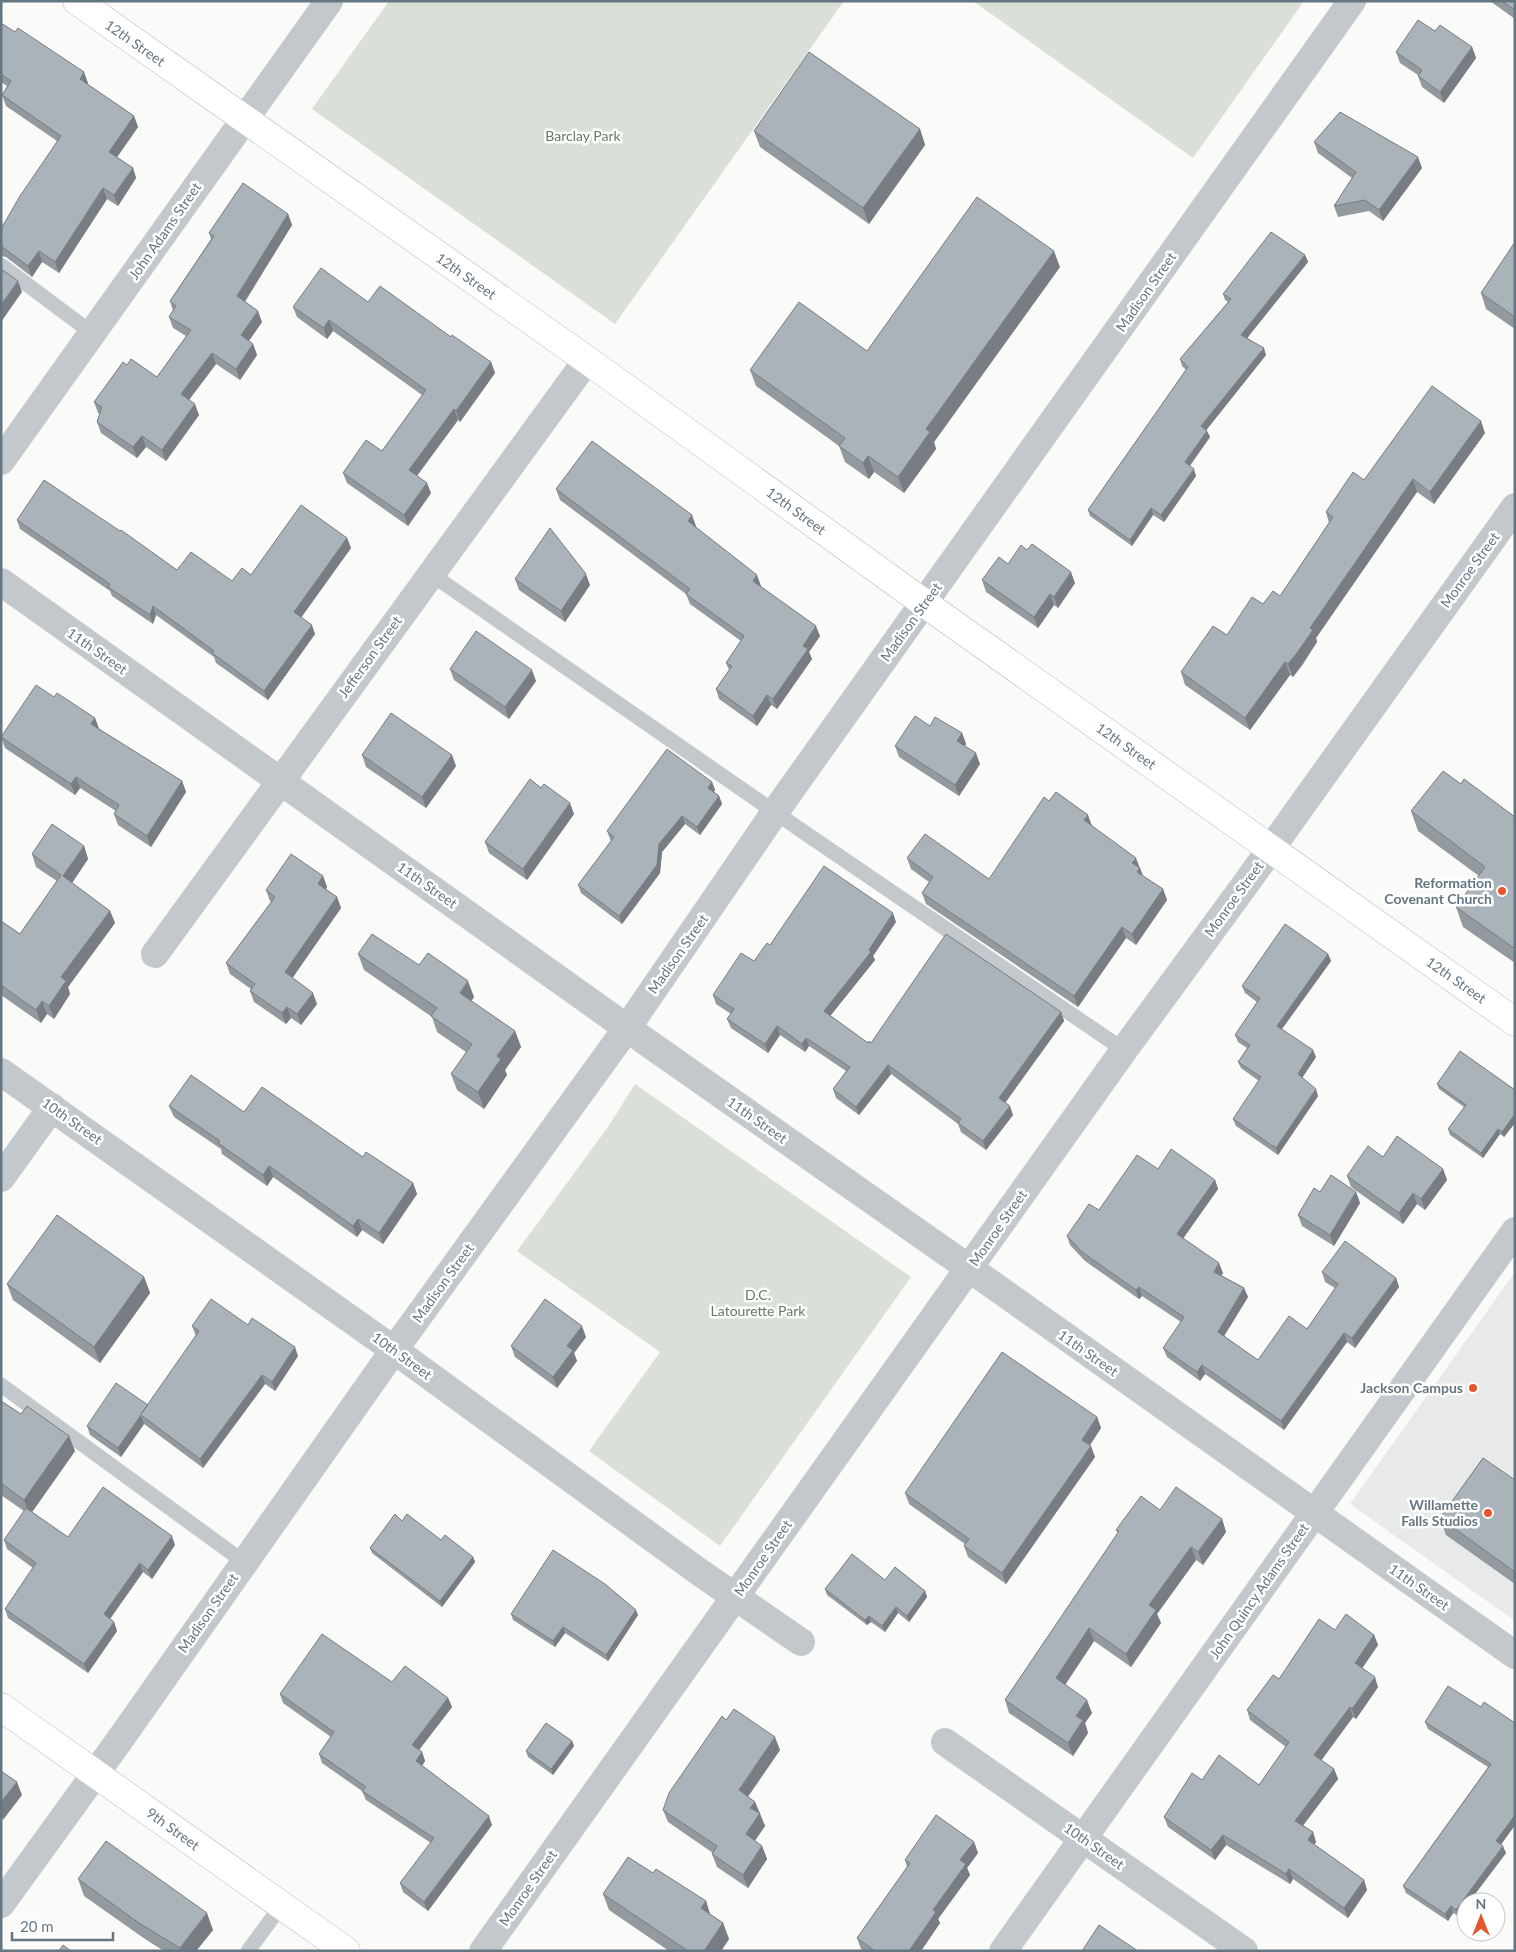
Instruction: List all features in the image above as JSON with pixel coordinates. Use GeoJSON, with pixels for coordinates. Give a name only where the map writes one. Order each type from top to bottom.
{"type":"FeatureCollection","features":[{"type":"Feature","properties":{"kind":"street","name":"12th Street"},"geometry":{"type":"LineString","coordinates":[[77,1],[243,120],[586,360],[924,603],[1515,1022]]}},
{"type":"Feature","properties":{"kind":"street","name":"John Adams Street"},"geometry":{"type":"LineString","coordinates":[[1,461],[329,1]]}},
{"type":"Feature","properties":{"kind":"street","name":"Madison Street"},"geometry":{"type":"LineString","coordinates":[[1,1904],[394,1350],[627,1028],[776,812],[1352,1]]}},
{"type":"Feature","properties":{"kind":"street","name":"Jefferson Street"},"geometry":{"type":"LineString","coordinates":[[155,954],[586,360]]}},
{"type":"Feature","properties":{"kind":"street","name":"Monroe Street"},"geometry":{"type":"LineString","coordinates":[[483,1951],[1124,1050],[1515,507]]}},
{"type":"Feature","properties":{"kind":"street","name":"11th Street"},"geometry":{"type":"LineString","coordinates":[[1,582],[627,1028],[1515,1655]]}},
{"type":"Feature","properties":{"kind":"street","name":"10th Street"},"geometry":{"type":"LineString","coordinates":[[1,1072],[394,1350],[735,1597],[801,1642]]}},
{"type":"Feature","properties":{"kind":"street"},"geometry":{"type":"LineString","coordinates":[[1,1178],[52,1107]]}},
{"type":"Feature","properties":{"kind":"street","name":"John Quincy Adams Street"},"geometry":{"type":"LineString","coordinates":[[1003,1951],[1515,1231]]}},
{"type":"Feature","properties":{"kind":"street","name":"9th Street"},"geometry":{"type":"LineString","coordinates":[[1,1707],[346,1951]]}},
{"type":"Feature","properties":{"kind":"street","name":"10th Street"},"geometry":{"type":"LineString","coordinates":[[945,1742],[1244,1951]]}},
{"type":"Feature","properties":{"kind":"lane"},"geometry":{"type":"LineString","coordinates":[[1,265],[92,333]]}},
{"type":"Feature","properties":{"kind":"lane"},"geometry":{"type":"LineString","coordinates":[[431,574],[1124,1050]]}},
{"type":"Feature","properties":{"kind":"lane"},"geometry":{"type":"LineString","coordinates":[[1,1385],[244,1562]]}},
{"type":"Feature","properties":{"kind":"lane"},"geometry":{"type":"LineString","coordinates":[[248,1951],[280,1906]]}},
{"type":"Feature","properties":{"kind":"shaded area","name":"Jackson Campus"},"geometry":{"type":"Polygon","coordinates":[[[1515,1272],[1515,1621],[1350,1504],[1515,1272]]]}},
{"type":"Feature","properties":{"kind":"green space","name":"Barclay Park"},"geometry":{"type":"Polygon","coordinates":[[[389,1],[844,1],[615,324],[312,109],[389,1]]]}},
{"type":"Feature","properties":{"kind":"green space"},"geometry":{"type":"Polygon","coordinates":[[[973,1],[1304,1],[1193,158],[973,1]]]}},
{"type":"Feature","properties":{"kind":"green space","name":"D.C. Latourette Park"},"geometry":{"type":"Polygon","coordinates":[[[635,1084],[911,1277],[720,1546],[589,1451],[660,1352],[517,1251],[608,1127],[635,1084]]]}},
{"type":"Feature","properties":{"kind":"building"},"geometry":{"type":"Polygon","coordinates":[[[1502,1],[1515,1],[1515,10],[1502,1]]]}},
{"type":"Feature","properties":{"kind":"building"},"geometry":{"type":"Polygon","coordinates":[[[1418,20],[1435,31],[1440,25],[1472,47],[1440,92],[1418,76],[1422,70],[1396,52],[1418,20]]]}},
{"type":"Feature","properties":{"kind":"building"},"geometry":{"type":"Polygon","coordinates":[[[1,23],[15,32],[18,28],[84,72],[80,79],[134,116],[109,152],[133,168],[114,195],[103,188],[55,262],[39,251],[28,266],[1,246],[1,229],[20,196],[61,136],[2,95],[11,81],[1,74],[1,23]]]}},
{"type":"Feature","properties":{"kind":"building"},"geometry":{"type":"Polygon","coordinates":[[[809,52],[920,129],[863,208],[754,131],[809,52]]]}},
{"type":"Feature","properties":{"kind":"building"},"geometry":{"type":"Polygon","coordinates":[[[1340,112],[1418,157],[1379,210],[1365,200],[1334,206],[1356,172],[1314,142],[1340,112]]]}},
{"type":"Feature","properties":{"kind":"building"},"geometry":{"type":"Polygon","coordinates":[[[243,183],[288,214],[237,296],[258,311],[241,335],[253,344],[236,369],[212,353],[181,394],[195,404],[162,450],[142,436],[133,447],[97,422],[102,407],[94,402],[123,362],[127,365],[131,359],[157,377],[191,330],[169,317],[176,306],[170,301],[214,236],[209,233],[243,183]]]}},
{"type":"Feature","properties":{"kind":"building"},"geometry":{"type":"Polygon","coordinates":[[[977,197],[1054,251],[926,429],[930,432],[898,477],[868,456],[863,463],[839,446],[845,438],[750,370],[799,302],[867,351],[977,197]]]}},
{"type":"Feature","properties":{"kind":"building"},"geometry":{"type":"Polygon","coordinates":[[[1271,232],[1305,255],[1241,335],[1264,348],[1201,426],[1207,431],[1185,462],[1194,469],[1161,515],[1151,508],[1130,540],[1088,510],[1188,367],[1180,359],[1231,299],[1223,294],[1271,232]]]}},
{"type":"Feature","properties":{"kind":"building"},"geometry":{"type":"Polygon","coordinates":[[[1515,242],[1515,317],[1481,293],[1515,242]]]}},
{"type":"Feature","properties":{"kind":"building"},"geometry":{"type":"Polygon","coordinates":[[[321,268],[368,302],[380,286],[451,337],[452,335],[491,362],[456,411],[454,409],[409,470],[427,483],[404,515],[343,473],[366,440],[382,451],[426,390],[329,320],[324,328],[293,307],[321,268]]]}},
{"type":"Feature","properties":{"kind":"building"},"geometry":{"type":"Polygon","coordinates":[[[1,269],[18,281],[1,305],[1,269]]]}},
{"type":"Feature","properties":{"kind":"building"},"geometry":{"type":"Polygon","coordinates":[[[1432,386],[1481,421],[1430,492],[1413,479],[1310,628],[1313,630],[1297,653],[1288,664],[1285,662],[1245,718],[1181,672],[1213,626],[1227,635],[1252,597],[1263,604],[1273,591],[1280,596],[1333,517],[1326,512],[1353,472],[1364,480],[1432,386]]]}},
{"type":"Feature","properties":{"kind":"building"},"geometry":{"type":"Polygon","coordinates":[[[592,441],[692,515],[688,521],[757,575],[753,581],[816,626],[803,646],[808,649],[773,699],[767,695],[753,716],[716,689],[732,666],[726,663],[744,636],[686,594],[690,589],[556,489],[592,441]]]}},
{"type":"Feature","properties":{"kind":"building"},"geometry":{"type":"Polygon","coordinates":[[[44,480],[121,530],[177,570],[191,552],[232,581],[242,568],[251,575],[301,505],[347,538],[294,612],[312,625],[264,691],[153,606],[150,615],[108,587],[110,584],[17,520],[44,480]]]}},
{"type":"Feature","properties":{"kind":"building"},"geometry":{"type":"Polygon","coordinates":[[[550,528],[586,574],[561,611],[515,579],[550,528]]]}},
{"type":"Feature","properties":{"kind":"building"},"geometry":{"type":"Polygon","coordinates":[[[1032,544],[1071,572],[1054,597],[1050,594],[1034,617],[982,580],[999,557],[1008,564],[1021,545],[1027,550],[1032,544]]]}},
{"type":"Feature","properties":{"kind":"building"},"geometry":{"type":"Polygon","coordinates":[[[476,631],[532,670],[505,707],[450,669],[476,631]]]}},
{"type":"Feature","properties":{"kind":"building"},"geometry":{"type":"Polygon","coordinates":[[[36,685],[54,697],[57,693],[95,718],[91,724],[182,781],[147,836],[114,814],[119,805],[76,777],[71,784],[1,737],[36,685]]]}},
{"type":"Feature","properties":{"kind":"building"},"geometry":{"type":"Polygon","coordinates":[[[391,713],[452,755],[422,797],[362,755],[391,713]]]}},
{"type":"Feature","properties":{"kind":"building"},"geometry":{"type":"Polygon","coordinates":[[[915,716],[930,726],[935,717],[962,733],[957,741],[976,753],[955,785],[895,746],[915,716]]]}},
{"type":"Feature","properties":{"kind":"building"},"geometry":{"type":"Polygon","coordinates":[[[667,749],[712,782],[708,788],[719,796],[697,827],[682,816],[659,844],[657,865],[619,916],[578,885],[614,837],[607,831],[667,749]]]}},
{"type":"Feature","properties":{"kind":"building"},"geometry":{"type":"Polygon","coordinates":[[[1443,771],[1461,784],[1464,779],[1515,817],[1514,948],[1456,907],[1485,867],[1411,811],[1443,771]]]}},
{"type":"Feature","properties":{"kind":"building"},"geometry":{"type":"Polygon","coordinates":[[[530,779],[541,788],[544,784],[570,803],[523,869],[485,842],[530,779]]]}},
{"type":"Feature","properties":{"kind":"building"},"geometry":{"type":"Polygon","coordinates":[[[1056,792],[1088,815],[1084,820],[1136,858],[1132,863],[1140,868],[1137,872],[1163,889],[1132,934],[1122,927],[1074,996],[922,893],[933,877],[907,858],[925,834],[989,879],[1044,797],[1049,801],[1056,792]]]}},
{"type":"Feature","properties":{"kind":"building"},"geometry":{"type":"Polygon","coordinates":[[[52,824],[84,846],[63,876],[110,911],[61,977],[66,981],[49,1006],[42,1001],[36,1010],[1,985],[1,921],[20,934],[61,875],[32,854],[52,824]]]}},
{"type":"Feature","properties":{"kind":"building"},"geometry":{"type":"Polygon","coordinates":[[[291,854],[323,876],[318,884],[337,897],[285,972],[313,993],[297,1014],[287,1007],[282,1013],[250,991],[255,984],[226,963],[275,897],[266,890],[291,854]]]}},
{"type":"Feature","properties":{"kind":"building"},"geometry":{"type":"Polygon","coordinates":[[[824,866],[893,913],[869,950],[871,952],[824,1011],[868,1043],[869,1041],[871,1043],[946,934],[1061,1012],[999,1098],[1010,1106],[983,1141],[958,1123],[961,1119],[888,1065],[856,1107],[833,1089],[850,1067],[806,1038],[802,1044],[777,1026],[765,1044],[727,1019],[734,1009],[713,995],[741,953],[754,961],[767,943],[770,945],[824,866]]]}},
{"type":"Feature","properties":{"kind":"building"},"geometry":{"type":"Polygon","coordinates":[[[1285,924],[1328,954],[1277,1026],[1313,1050],[1298,1074],[1316,1089],[1276,1148],[1233,1119],[1261,1077],[1238,1062],[1250,1045],[1235,1035],[1260,998],[1242,986],[1285,924]]]}},
{"type":"Feature","properties":{"kind":"building"},"geometry":{"type":"Polygon","coordinates":[[[372,934],[419,965],[428,953],[468,981],[460,993],[515,1031],[497,1056],[501,1059],[478,1092],[451,1074],[472,1044],[431,1016],[437,1008],[358,954],[372,934]]]}},
{"type":"Feature","properties":{"kind":"building"},"geometry":{"type":"Polygon","coordinates":[[[1460,1051],[1515,1090],[1515,1114],[1502,1132],[1498,1129],[1481,1153],[1448,1129],[1466,1105],[1437,1084],[1460,1051]]]}},
{"type":"Feature","properties":{"kind":"building"},"geometry":{"type":"Polygon","coordinates":[[[191,1075],[244,1112],[262,1087],[363,1157],[366,1152],[413,1183],[379,1233],[358,1219],[353,1226],[269,1166],[263,1175],[218,1143],[220,1141],[169,1106],[191,1075]]]}},
{"type":"Feature","properties":{"kind":"building"},"geometry":{"type":"Polygon","coordinates":[[[1397,1136],[1443,1169],[1421,1199],[1413,1193],[1399,1213],[1347,1176],[1368,1146],[1383,1157],[1397,1136]]]}},
{"type":"Feature","properties":{"kind":"building"},"geometry":{"type":"Polygon","coordinates":[[[1171,1149],[1215,1180],[1177,1234],[1219,1263],[1214,1272],[1244,1288],[1218,1332],[1258,1360],[1289,1316],[1307,1329],[1338,1284],[1322,1272],[1345,1241],[1396,1278],[1352,1338],[1344,1333],[1281,1421],[1202,1365],[1197,1372],[1163,1348],[1184,1317],[1139,1287],[1136,1290],[1082,1252],[1067,1236],[1089,1204],[1099,1210],[1137,1155],[1158,1169],[1171,1149]]]}},
{"type":"Feature","properties":{"kind":"building"},"geometry":{"type":"Polygon","coordinates":[[[1331,1175],[1356,1192],[1330,1235],[1298,1215],[1314,1188],[1320,1192],[1331,1175]]]}},
{"type":"Feature","properties":{"kind":"building"},"geometry":{"type":"Polygon","coordinates":[[[57,1215],[144,1277],[94,1347],[7,1284],[57,1215]]]}},
{"type":"Feature","properties":{"kind":"building"},"geometry":{"type":"Polygon","coordinates":[[[211,1299],[248,1325],[252,1318],[295,1347],[272,1382],[262,1375],[200,1459],[141,1415],[118,1448],[87,1426],[116,1383],[148,1405],[199,1331],[192,1326],[211,1299]]]}},
{"type":"Feature","properties":{"kind":"building"},"geometry":{"type":"Polygon","coordinates":[[[545,1299],[582,1326],[567,1346],[573,1350],[553,1377],[511,1346],[545,1299]]]}},
{"type":"Feature","properties":{"kind":"building"},"geometry":{"type":"Polygon","coordinates":[[[1002,1352],[1097,1417],[1082,1440],[1091,1446],[1002,1573],[964,1546],[969,1539],[905,1493],[1002,1352]]]}},
{"type":"Feature","properties":{"kind":"building"},"geometry":{"type":"Polygon","coordinates":[[[1,1401],[21,1414],[27,1406],[69,1436],[24,1500],[1,1483],[1,1401]]]}},
{"type":"Feature","properties":{"kind":"building","name":"Willamette Falls Studios"},"geometry":{"type":"Polygon","coordinates":[[[1483,1458],[1515,1480],[1515,1572],[1440,1518],[1483,1458]]]}},
{"type":"Feature","properties":{"kind":"building"},"geometry":{"type":"Polygon","coordinates":[[[103,1487],[172,1536],[148,1570],[140,1563],[104,1614],[114,1622],[84,1664],[5,1609],[36,1563],[4,1540],[26,1508],[68,1537],[103,1487]]]}},
{"type":"Feature","properties":{"kind":"building"},"geometry":{"type":"Polygon","coordinates":[[[1176,1487],[1222,1519],[1198,1552],[1191,1547],[1149,1605],[1156,1610],[1126,1654],[1089,1628],[1056,1678],[1087,1700],[1076,1716],[1083,1720],[1068,1743],[1005,1700],[1119,1531],[1116,1530],[1141,1496],[1160,1510],[1176,1487]]]}},
{"type":"Feature","properties":{"kind":"building"},"geometry":{"type":"Polygon","coordinates":[[[395,1514],[402,1521],[407,1514],[441,1540],[445,1535],[473,1557],[440,1601],[370,1548],[395,1514]]]}},
{"type":"Feature","properties":{"kind":"building"},"geometry":{"type":"Polygon","coordinates":[[[553,1550],[605,1584],[636,1610],[606,1655],[563,1627],[553,1641],[511,1614],[553,1550]]]}},
{"type":"Feature","properties":{"kind":"building"},"geometry":{"type":"Polygon","coordinates":[[[852,1554],[885,1580],[895,1567],[925,1591],[907,1616],[896,1607],[882,1626],[869,1616],[865,1620],[825,1589],[852,1554]]]}},
{"type":"Feature","properties":{"kind":"building"},"geometry":{"type":"Polygon","coordinates":[[[1346,1614],[1374,1635],[1355,1663],[1375,1677],[1352,1709],[1350,1707],[1314,1755],[1334,1769],[1295,1821],[1313,1832],[1308,1840],[1364,1880],[1344,1908],[1289,1869],[1286,1874],[1223,1835],[1211,1850],[1164,1817],[1192,1773],[1202,1780],[1219,1755],[1259,1785],[1289,1742],[1247,1710],[1273,1675],[1279,1679],[1319,1619],[1335,1630],[1346,1614]]]}},
{"type":"Feature","properties":{"kind":"building"},"geometry":{"type":"Polygon","coordinates":[[[322,1634],[392,1682],[405,1666],[448,1698],[412,1745],[422,1752],[416,1761],[489,1816],[424,1902],[400,1883],[434,1838],[362,1791],[366,1787],[319,1754],[334,1732],[280,1694],[322,1634]]]}},
{"type":"Feature","properties":{"kind":"building"},"geometry":{"type":"Polygon","coordinates":[[[1448,1686],[1481,1707],[1484,1702],[1515,1723],[1515,1815],[1496,1841],[1503,1846],[1469,1892],[1456,1892],[1456,1910],[1451,1906],[1445,1914],[1403,1886],[1491,1764],[1425,1722],[1448,1686]]]}},
{"type":"Feature","properties":{"kind":"building"},"geometry":{"type":"Polygon","coordinates":[[[734,1709],[775,1737],[739,1790],[755,1802],[750,1808],[760,1813],[746,1834],[762,1846],[743,1875],[712,1854],[717,1846],[663,1810],[669,1793],[722,1716],[726,1720],[734,1709]]]}},
{"type":"Feature","properties":{"kind":"building"},"geometry":{"type":"Polygon","coordinates":[[[546,1723],[572,1741],[551,1769],[526,1751],[546,1723]]]}},
{"type":"Feature","properties":{"kind":"building"},"geometry":{"type":"Polygon","coordinates":[[[1,1771],[17,1782],[1,1802],[1,1771]]]}},
{"type":"Feature","properties":{"kind":"building"},"geometry":{"type":"Polygon","coordinates":[[[936,1815],[974,1842],[960,1860],[966,1864],[933,1910],[936,1912],[909,1951],[875,1951],[857,1938],[910,1863],[905,1860],[936,1815]]]}},
{"type":"Feature","properties":{"kind":"building"},"geometry":{"type":"Polygon","coordinates":[[[106,1841],[207,1913],[180,1948],[139,1923],[78,1879],[106,1841]]]}},
{"type":"Feature","properties":{"kind":"building"},"geometry":{"type":"Polygon","coordinates":[[[628,1857],[653,1873],[656,1869],[706,1901],[701,1908],[723,1923],[704,1951],[688,1951],[603,1894],[628,1857]]]}},
{"type":"Feature","properties":{"kind":"building"},"geometry":{"type":"Polygon","coordinates":[[[1099,1925],[1138,1951],[1082,1951],[1099,1925]]]}},
{"type":"Feature","properties":{"kind":"building"},"geometry":{"type":"Polygon","coordinates":[[[63,1945],[71,1951],[59,1951],[63,1945]]]}},
{"type":"Feature","properties":{"kind":"place","name":"Reformation Covenant Church"},"geometry":{"type":"Point","coordinates":[1502,891]}},
{"type":"Feature","properties":{"kind":"place","name":"Jackson Campus"},"geometry":{"type":"Point","coordinates":[1473,1388]}},
{"type":"Feature","properties":{"kind":"place","name":"Willamette Falls Studios"},"geometry":{"type":"Point","coordinates":[1488,1513]}}]}
